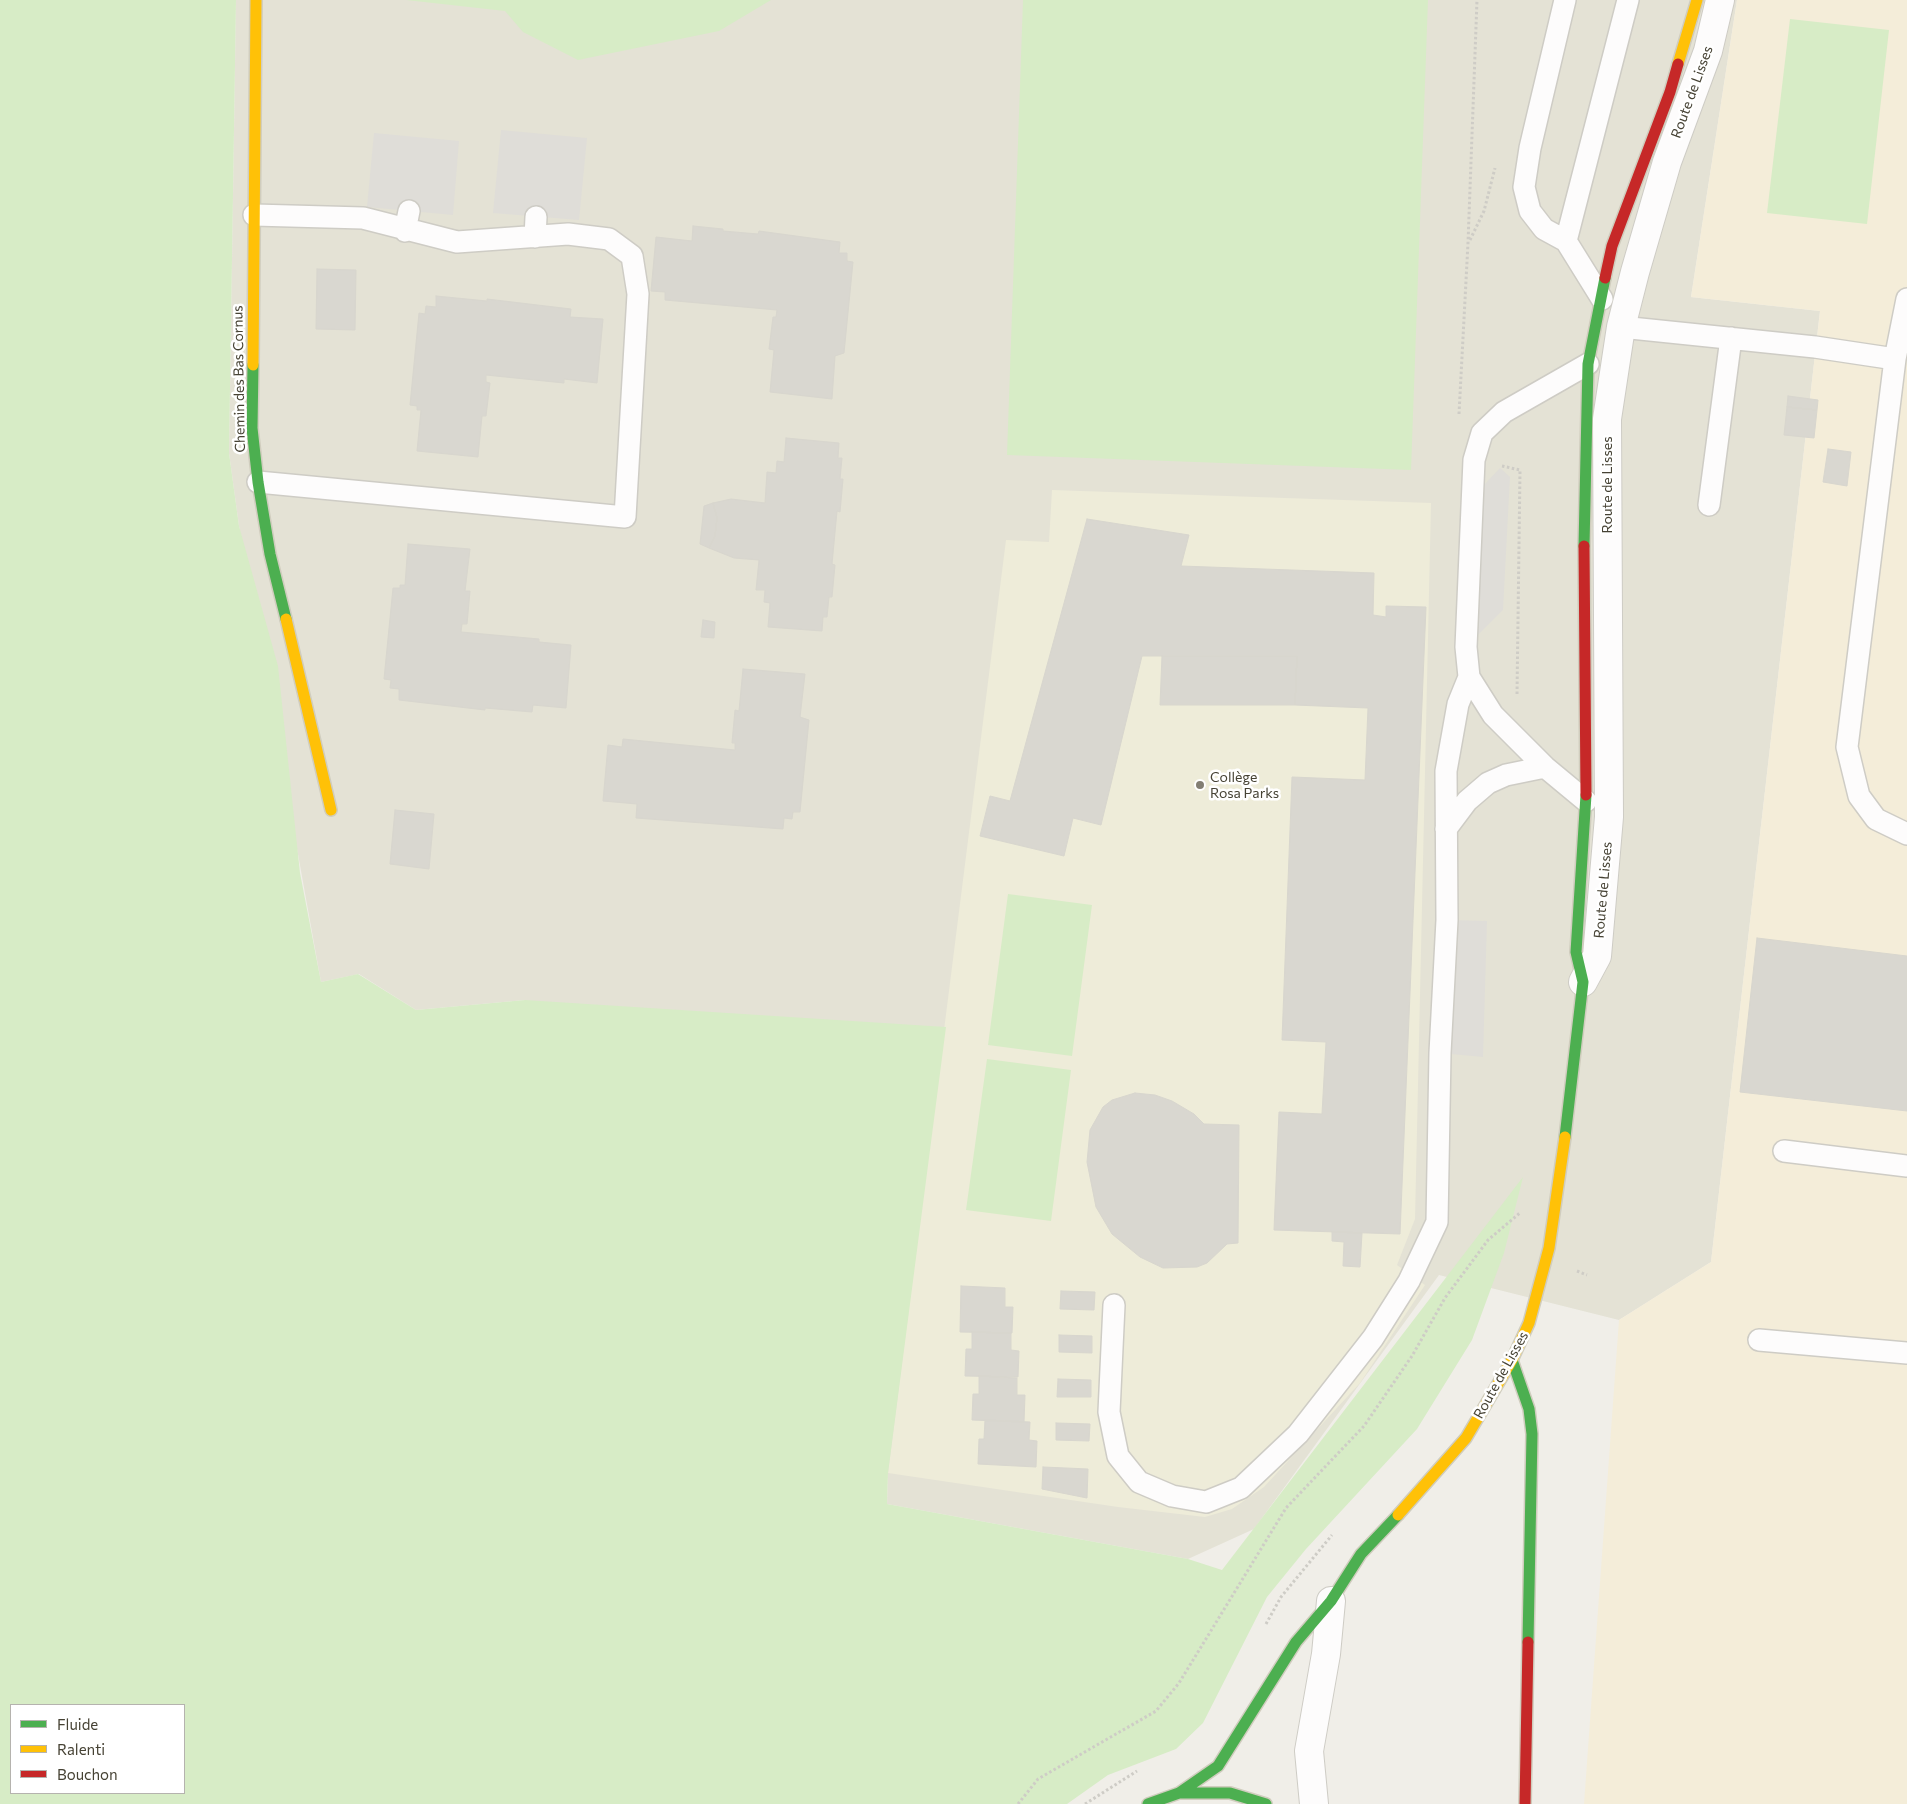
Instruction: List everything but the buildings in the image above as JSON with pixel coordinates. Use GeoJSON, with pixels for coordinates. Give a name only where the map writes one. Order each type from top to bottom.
{"type":"FeatureCollection","features":[{"type":"Feature","properties":{"kind":"street","name":"Chemin des Bas Cornus"},"geometry":{"type":"LineString","coordinates":[[256,0],[252,428],[258,482],[270,554],[331,810]]}},
{"type":"Feature","properties":{"kind":"street","name":"Route de Lisses"},"geometry":{"type":"LineString","coordinates":[[1179,1793],[1218,1766],[1296,1642],[1331,1601],[1361,1554],[1422,1490],[1466,1438],[1512,1360],[1529,1322],[1549,1248],[1571,1098],[1583,982],[1576,952],[1586,801],[1584,494],[1588,364],[1612,246],[1670,92],[1697,0]]}},
{"type":"Feature","properties":{"kind":"street","name":"Route de Lisses"},"geometry":{"type":"LineString","coordinates":[[1583,982],[1597,956],[1609,817],[1607,419],[1621,326],[1667,162],[1708,51],[1720,0]]}},
{"type":"Feature","properties":{"kind":"street"},"geometry":{"type":"LineString","coordinates":[[1512,1360],[1529,1409],[1532,1434],[1526,1804]]}},
{"type":"Feature","properties":{"kind":"street"},"geometry":{"type":"LineString","coordinates":[[1314,1804],[1309,1751],[1326,1654],[1331,1601]]}},
{"type":"Feature","properties":{"kind":"street"},"geometry":{"type":"LineString","coordinates":[[1148,1804],[1179,1793],[1230,1792],[1266,1804]]}},
{"type":"Feature","properties":{"kind":"lane"},"geometry":{"type":"LineString","coordinates":[[1565,0],[1530,148],[1524,187],[1530,211],[1544,229],[1566,241],[1602,298]]}},
{"type":"Feature","properties":{"kind":"lane"},"geometry":{"type":"LineString","coordinates":[[1566,241],[1628,0]]}},
{"type":"Feature","properties":{"kind":"lane"},"geometry":{"type":"LineString","coordinates":[[254,215],[407,221],[457,242],[535,227],[568,234],[609,239],[632,256],[638,294],[625,517],[258,482]]}},
{"type":"Feature","properties":{"kind":"lane"},"geometry":{"type":"LineString","coordinates":[[1907,299],[1896,359],[1847,747],[1858,796],[1876,819],[1907,834]]}},
{"type":"Feature","properties":{"kind":"lane"},"geometry":{"type":"LineString","coordinates":[[1621,326],[1815,347],[1896,359]]}},
{"type":"Feature","properties":{"kind":"lane"},"geometry":{"type":"LineString","coordinates":[[1710,505],[1731,338]]}},
{"type":"Feature","properties":{"kind":"lane"},"geometry":{"type":"LineString","coordinates":[[1586,801],[1545,767],[1493,716],[1469,677],[1466,648],[1474,460],[1482,434],[1504,412],[1588,364]]}},
{"type":"Feature","properties":{"kind":"lane"},"geometry":{"type":"LineString","coordinates":[[1114,1305],[1109,1412],[1118,1456],[1139,1482],[1172,1496],[1206,1502],[1241,1488],[1298,1434],[1373,1338],[1409,1280],[1437,1222],[1440,1053],[1447,920],[1446,771],[1458,704],[1469,677]]}},
{"type":"Feature","properties":{"kind":"lane"},"geometry":{"type":"LineString","coordinates":[[1446,829],[1468,801],[1488,782],[1506,774],[1545,767]]}},
{"type":"Feature","properties":{"kind":"lane"},"geometry":{"type":"LineString","coordinates":[[1784,1151],[1907,1166]]}},
{"type":"Feature","properties":{"kind":"lane"},"geometry":{"type":"LineString","coordinates":[[1759,1340],[1907,1353]]}},
{"type":"Feature","properties":{"kind":"path"},"geometry":{"type":"LineString","coordinates":[[1458,419],[1468,242],[1477,0]]}},
{"type":"Feature","properties":{"kind":"path"},"geometry":{"type":"LineString","coordinates":[[1474,460],[1520,470],[1517,704]]}},
{"type":"Feature","properties":{"kind":"path"},"geometry":{"type":"LineString","coordinates":[[1018,1804],[1038,1779],[1156,1711],[1179,1684],[1286,1508],[1364,1426],[1412,1356],[1445,1298],[1461,1276],[1488,1240],[1523,1210]]}},
{"type":"Feature","properties":{"kind":"shaded area"},"geometry":{"type":"Polygon","coordinates":[[[236,0],[1737,0],[1691,297],[1820,311],[1711,1262],[1619,1320],[1439,1275],[1254,1529],[1188,1559],[887,1504],[888,1473],[525,1000],[416,1010],[359,974],[321,982],[239,526],[229,453],[236,0]]]}},
{"type":"Feature","properties":{"kind":"shaded area"},"geometry":{"type":"Polygon","coordinates":[[[1737,0],[1907,0],[1907,1804],[1584,1804],[1619,1320],[1711,1262],[1820,311],[1691,297],[1737,0]]]}},
{"type":"Feature","properties":{"kind":"shaded area"},"geometry":{"type":"Polygon","coordinates":[[[501,130],[587,138],[579,220],[493,213],[501,130]]]}},
{"type":"Feature","properties":{"kind":"shaded area"},"geometry":{"type":"Polygon","coordinates":[[[374,133],[459,141],[453,215],[367,207],[374,133]]]}},
{"type":"Feature","properties":{"kind":"shaded area"},"geometry":{"type":"Polygon","coordinates":[[[1500,468],[1510,477],[1503,610],[1466,647],[1472,498],[1500,468]]]}},
{"type":"Feature","properties":{"kind":"shaded area","name":"Collège Rosa Parks"},"geometry":{"type":"Polygon","coordinates":[[[1052,490],[1431,503],[1415,1219],[1397,1265],[1425,1285],[1360,1383],[1264,1487],[1232,1509],[1205,1517],[1118,1507],[888,1473],[1006,540],[1049,542],[1052,490]]]}},
{"type":"Feature","properties":{"kind":"shaded area"},"geometry":{"type":"Polygon","coordinates":[[[1447,920],[1487,921],[1483,1057],[1440,1053],[1447,920]]]}},
{"type":"Feature","properties":{"kind":"green space"},"geometry":{"type":"Polygon","coordinates":[[[0,0],[236,0],[229,453],[239,526],[278,666],[300,873],[321,982],[358,974],[416,1010],[525,1000],[946,1027],[888,1473],[887,1504],[1188,1559],[1222,1570],[1523,1177],[1504,1253],[1472,1340],[1417,1429],[1306,1549],[1267,1597],[1203,1723],[1176,1749],[1108,1775],[1067,1804],[0,1804],[0,0]]]}},
{"type":"Feature","properties":{"kind":"green space"},"geometry":{"type":"Polygon","coordinates":[[[406,0],[771,0],[719,31],[578,60],[523,32],[505,11],[406,0]]]}},
{"type":"Feature","properties":{"kind":"green space"},"geometry":{"type":"Polygon","coordinates":[[[1023,0],[1428,0],[1411,470],[1007,455],[1023,0]]]}},
{"type":"Feature","properties":{"kind":"green space"},"geometry":{"type":"Polygon","coordinates":[[[1790,19],[1889,30],[1867,224],[1767,213],[1790,19]]]}},
{"type":"Feature","properties":{"kind":"green space"},"geometry":{"type":"Polygon","coordinates":[[[1008,894],[1092,905],[1072,1056],[988,1045],[1008,894]]]}},
{"type":"Feature","properties":{"kind":"green space"},"geometry":{"type":"Polygon","coordinates":[[[987,1059],[1071,1070],[1051,1221],[966,1210],[987,1059]]]}},
{"type":"Feature","properties":{"kind":"traffic: fast"},"geometry":{"type":"LineString","coordinates":[[1584,546],[1588,364],[1605,278]]}},
{"type":"Feature","properties":{"kind":"traffic: fast"},"geometry":{"type":"LineString","coordinates":[[253,365],[252,428],[258,482],[270,554],[286,619]]}},
{"type":"Feature","properties":{"kind":"traffic: fast"},"geometry":{"type":"LineString","coordinates":[[1565,1137],[1583,982],[1576,952],[1586,795]]}},
{"type":"Feature","properties":{"kind":"traffic: fast"},"geometry":{"type":"LineString","coordinates":[[1512,1360],[1529,1409],[1532,1434],[1528,1642]]}},
{"type":"Feature","properties":{"kind":"traffic: fast"},"geometry":{"type":"LineString","coordinates":[[1179,1793],[1218,1766],[1296,1642],[1331,1601],[1361,1554],[1398,1515]]}},
{"type":"Feature","properties":{"kind":"traffic: fast"},"geometry":{"type":"LineString","coordinates":[[1148,1804],[1179,1793],[1230,1793],[1266,1804]]}},
{"type":"Feature","properties":{"kind":"traffic: slow"},"geometry":{"type":"LineString","coordinates":[[253,365],[256,0]]}},
{"type":"Feature","properties":{"kind":"traffic: slow"},"geometry":{"type":"LineString","coordinates":[[1678,64],[1697,0]]}},
{"type":"Feature","properties":{"kind":"traffic: slow"},"geometry":{"type":"LineString","coordinates":[[286,619],[331,810]]}},
{"type":"Feature","properties":{"kind":"traffic: slow"},"geometry":{"type":"LineString","coordinates":[[1398,1515],[1466,1438],[1512,1360],[1529,1323],[1549,1248],[1565,1137]]}},
{"type":"Feature","properties":{"kind":"traffic: jam"},"geometry":{"type":"LineString","coordinates":[[1605,278],[1612,246],[1670,92],[1678,64]]}},
{"type":"Feature","properties":{"kind":"traffic: jam"},"geometry":{"type":"LineString","coordinates":[[1584,546],[1586,795]]}},
{"type":"Feature","properties":{"kind":"traffic: jam"},"geometry":{"type":"LineString","coordinates":[[1525,1804],[1528,1642]]}},
{"type":"Feature","properties":{"kind":"place","name":"Collège Rosa Parks"},"geometry":{"type":"Point","coordinates":[1200,785]}}]}
